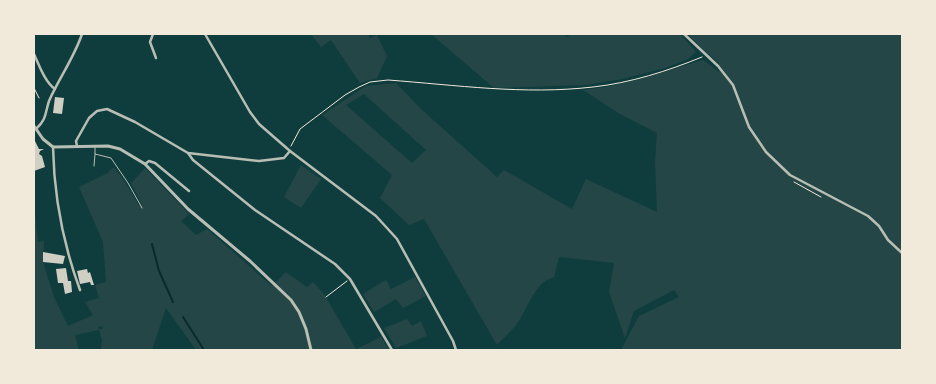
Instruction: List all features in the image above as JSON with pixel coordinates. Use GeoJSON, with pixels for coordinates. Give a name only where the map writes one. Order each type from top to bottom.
{"type":"FeatureCollection","features":[{"type":"Feature","properties":{"kind":"street"},"geometry":{"type":"LineString","coordinates":[[82,34],[76,50],[55,89],[49,103],[46,118],[35,128],[43,140],[53,147],[63,148],[108,146],[120,149],[145,164],[188,209],[250,261],[291,300],[299,312],[311,350]]}},
{"type":"Feature","properties":{"kind":"street"},"geometry":{"type":"LineString","coordinates":[[153,34],[150,42],[156,58]]}},
{"type":"Feature","properties":{"kind":"street"},"geometry":{"type":"LineString","coordinates":[[205,34],[250,112],[269,134],[376,216],[393,233],[422,282],[453,340],[456,350]]}},
{"type":"Feature","properties":{"kind":"street"},"geometry":{"type":"LineString","coordinates":[[684,34],[705,56],[718,66],[733,85],[749,127],[766,152],[790,175],[868,216],[879,226],[888,240],[902,253]]}},
{"type":"Feature","properties":{"kind":"street"},"geometry":{"type":"LineString","coordinates":[[34,54],[45,76],[55,89]]}},
{"type":"Feature","properties":{"kind":"street"},"geometry":{"type":"LineString","coordinates":[[77,146],[76,141],[89,118],[97,111],[106,109],[135,122],[188,153],[255,210],[325,256],[350,279],[392,350]]}},
{"type":"Feature","properties":{"kind":"street"},"geometry":{"type":"LineString","coordinates":[[53,147],[57,194],[63,229],[80,290]]}},
{"type":"Feature","properties":{"kind":"street"},"geometry":{"type":"LineString","coordinates":[[188,153],[259,161],[284,158],[290,151]]}},
{"type":"Feature","properties":{"kind":"street"},"geometry":{"type":"LineString","coordinates":[[145,164],[149,161],[155,163],[189,191]]}},
{"type":"Feature","properties":{"kind":"lane"},"geometry":{"type":"LineString","coordinates":[[94,166],[95,146]]}},
{"type":"Feature","properties":{"kind":"lane"},"geometry":{"type":"LineString","coordinates":[[95,154],[111,158],[132,188],[142,208]]}},
{"type":"Feature","properties":{"kind":"path"},"geometry":{"type":"LineString","coordinates":[[290,151],[292,143],[304,125],[346,95],[370,82],[388,80],[509,90],[594,87],[652,75],[705,56]]}},
{"type":"Feature","properties":{"kind":"path"},"geometry":{"type":"LineString","coordinates":[[34,88],[39,98]]}},
{"type":"Feature","properties":{"kind":"path"},"geometry":{"type":"LineString","coordinates":[[793,181],[821,196]]}},
{"type":"Feature","properties":{"kind":"path"},"geometry":{"type":"LineString","coordinates":[[326,297],[350,279]]}},
{"type":"Feature","properties":{"kind":"shaded area"},"geometry":{"type":"Polygon","coordinates":[[[311,34],[368,34],[370,38],[377,35],[387,56],[377,78],[360,83],[331,40],[321,47],[311,34]]]}},
{"type":"Feature","properties":{"kind":"shaded area"},"geometry":{"type":"Polygon","coordinates":[[[431,34],[563,34],[567,37],[571,34],[680,34],[696,52],[688,59],[665,68],[622,79],[586,85],[494,88],[431,34]]]}},
{"type":"Feature","properties":{"kind":"shaded area"},"geometry":{"type":"Polygon","coordinates":[[[688,34],[902,34],[902,350],[621,350],[639,316],[679,297],[674,290],[634,311],[625,338],[609,292],[614,263],[559,257],[554,277],[541,284],[516,325],[497,345],[424,219],[409,225],[380,198],[392,175],[322,115],[366,86],[396,83],[421,109],[497,177],[504,170],[572,209],[586,179],[657,212],[655,161],[657,133],[620,114],[583,90],[636,80],[703,60],[719,72],[719,63],[688,34]],[[364,94],[346,105],[412,163],[426,150],[364,94]]]}},
{"type":"Feature","properties":{"kind":"shaded area"},"geometry":{"type":"Polygon","coordinates":[[[301,165],[321,179],[301,208],[284,197],[301,165]]]}},
{"type":"Feature","properties":{"kind":"shaded area"},"geometry":{"type":"Polygon","coordinates":[[[114,167],[139,206],[141,203],[131,183],[145,168],[189,214],[181,221],[196,235],[207,229],[272,286],[286,272],[307,287],[313,282],[324,294],[356,349],[381,337],[389,350],[196,350],[166,308],[152,350],[101,350],[102,340],[99,329],[103,329],[102,326],[98,327],[99,330],[75,335],[79,350],[34,350],[34,204],[38,242],[44,241],[43,262],[54,297],[68,326],[93,315],[85,302],[99,298],[95,285],[106,282],[103,242],[79,187],[106,174],[114,167]]]}},
{"type":"Feature","properties":{"kind":"shaded area"},"geometry":{"type":"Polygon","coordinates":[[[415,277],[426,296],[403,308],[396,299],[374,312],[363,294],[386,280],[391,289],[415,277]]]}},
{"type":"Feature","properties":{"kind":"shaded area"},"geometry":{"type":"Polygon","coordinates":[[[407,319],[412,326],[421,321],[427,336],[396,348],[384,328],[407,319]]]}},
{"type":"Feature","properties":{"kind":"building"},"geometry":{"type":"Polygon","coordinates":[[[55,97],[64,98],[62,114],[53,113],[55,97]]]}},
{"type":"Feature","properties":{"kind":"building"},"geometry":{"type":"Polygon","coordinates":[[[34,139],[39,149],[44,149],[39,154],[42,156],[45,167],[34,171],[34,139]]]}},
{"type":"Feature","properties":{"kind":"building"},"geometry":{"type":"Polygon","coordinates":[[[43,252],[65,256],[63,264],[43,262],[43,252]]]}},
{"type":"Feature","properties":{"kind":"building"},"geometry":{"type":"Polygon","coordinates":[[[66,268],[68,281],[71,281],[72,292],[65,294],[63,283],[58,283],[56,269],[66,268]]]}},
{"type":"Feature","properties":{"kind":"building"},"geometry":{"type":"Polygon","coordinates":[[[87,269],[88,273],[90,272],[94,285],[91,285],[90,282],[80,284],[77,271],[87,269]]]}},
{"type":"Feature","properties":{"kind":"waterway"},"geometry":{"type":"LineString","coordinates":[[152,244],[159,271],[173,302]]}},
{"type":"Feature","properties":{"kind":"waterway"},"geometry":{"type":"LineString","coordinates":[[183,317],[204,350]]}}]}
